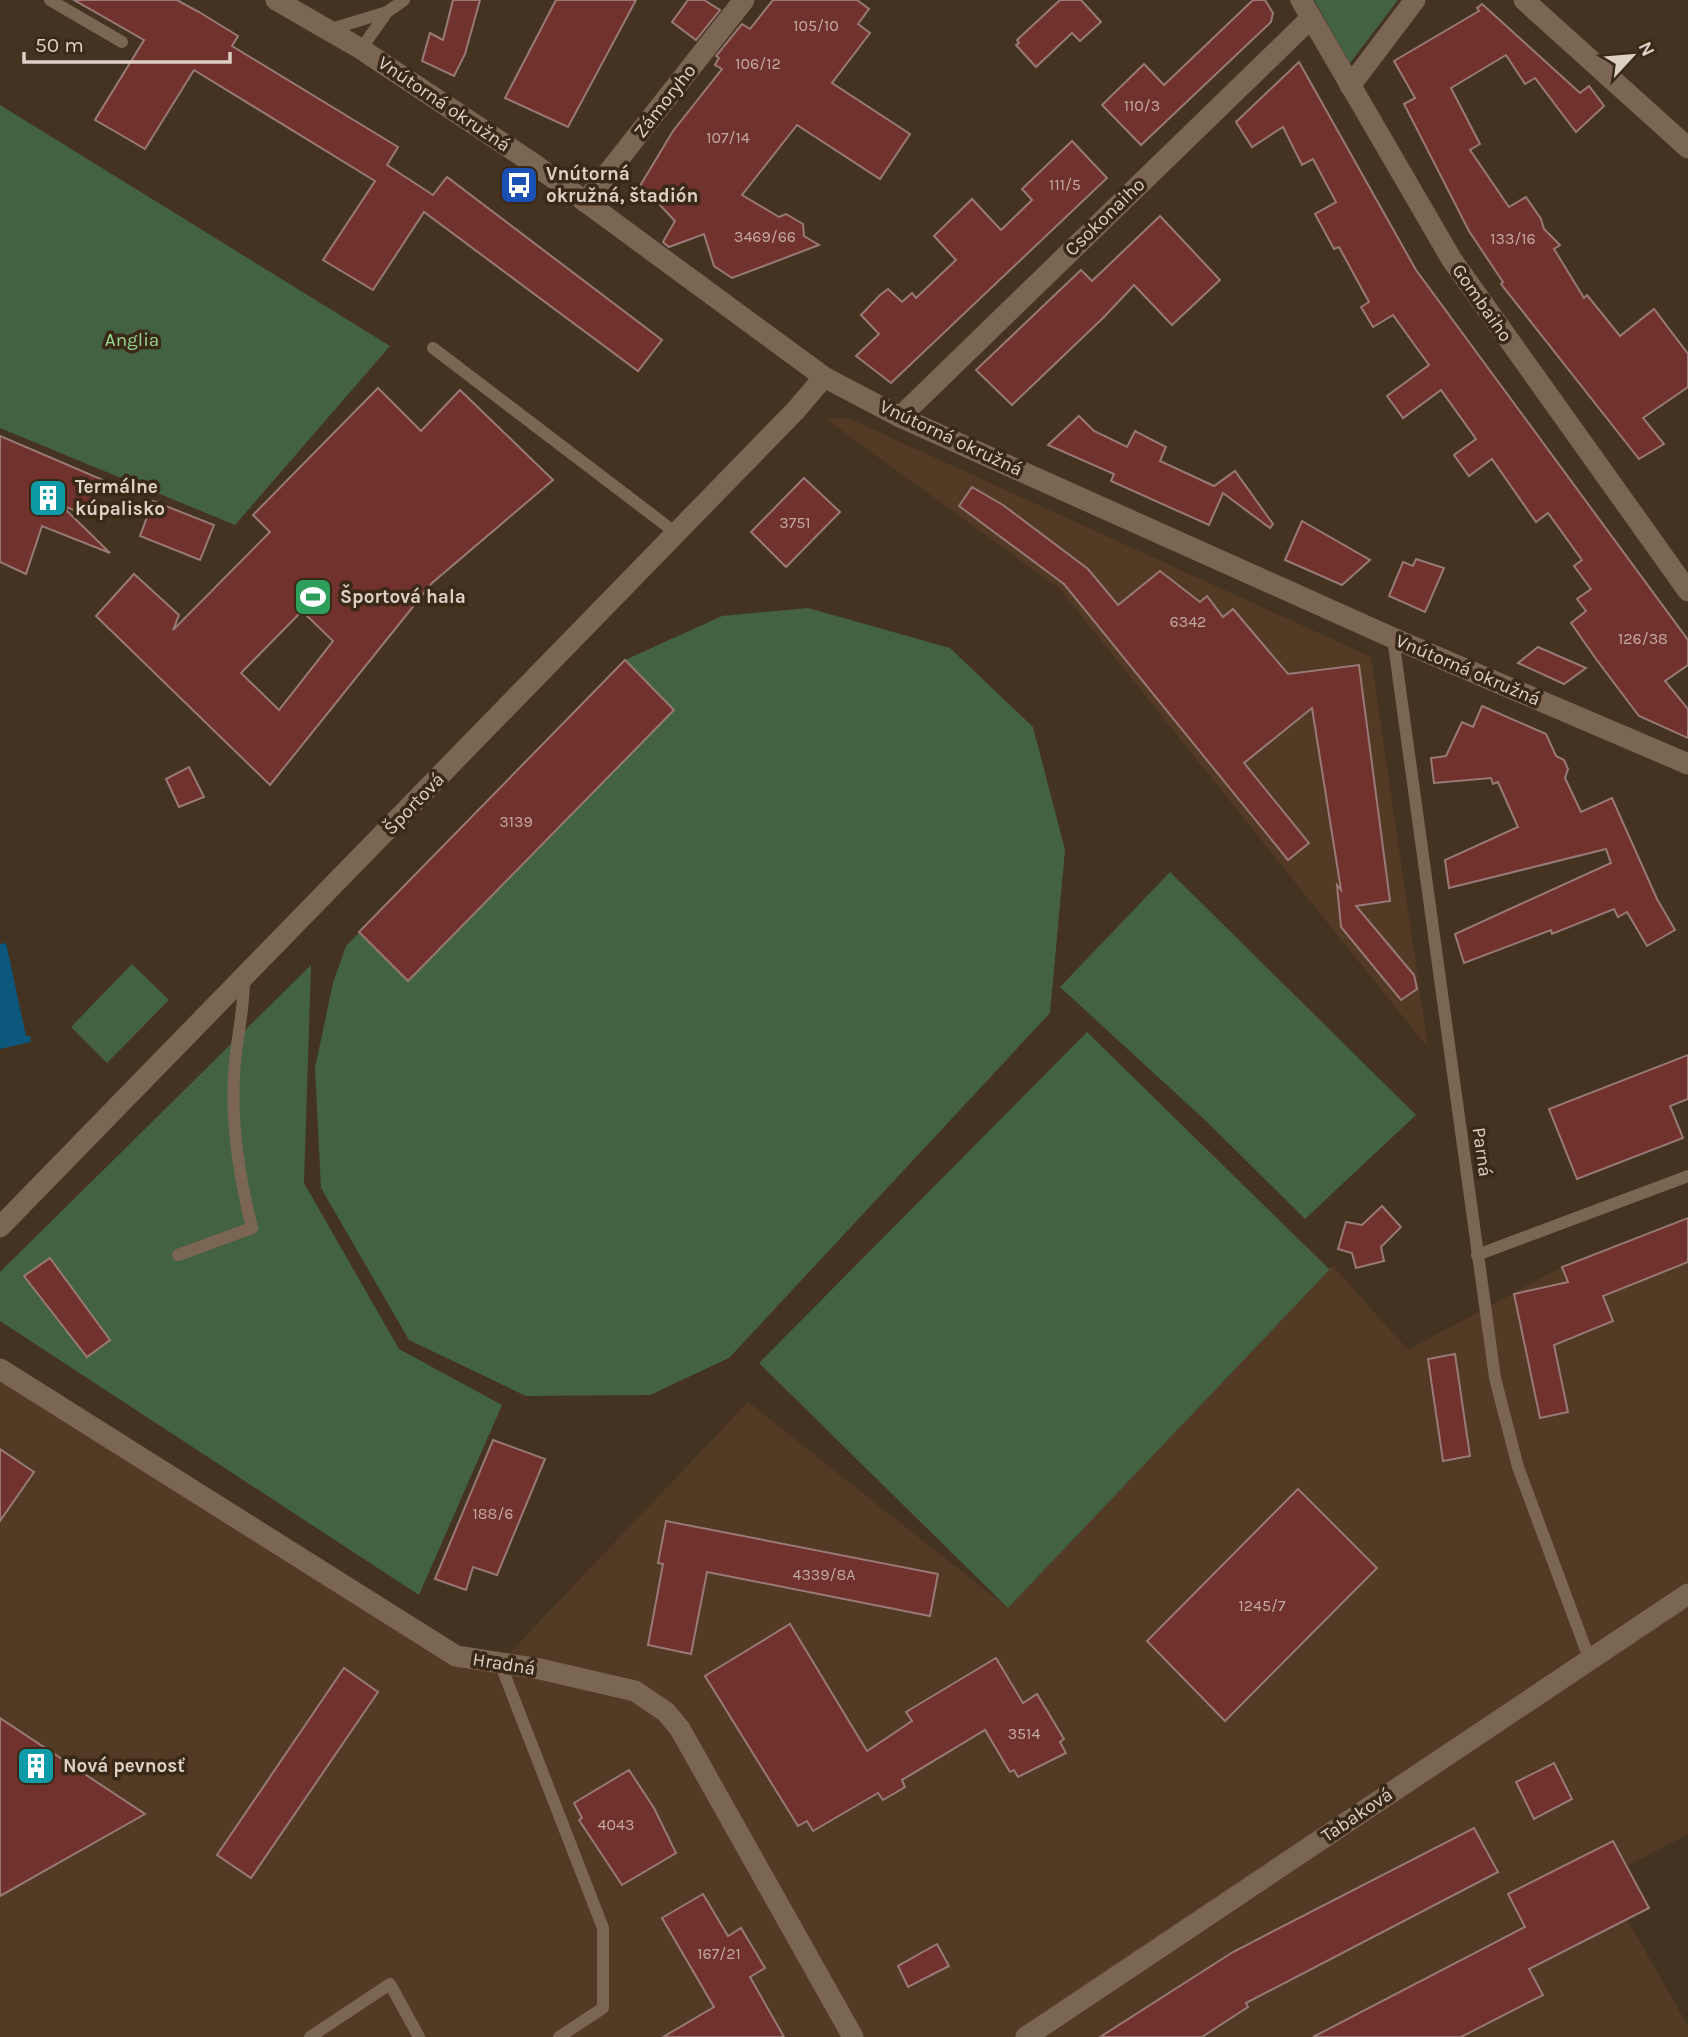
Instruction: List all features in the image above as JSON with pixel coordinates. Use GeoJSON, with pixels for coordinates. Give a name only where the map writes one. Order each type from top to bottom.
{"type":"FeatureCollection","features":[{"type":"Feature","properties":{"kind":"street","name":"Vnútorná okružná"},"geometry":{"type":"LineString","coordinates":[[276,0],[361,49],[534,164],[824,377],[900,417],[1393,638],[1688,764]]}},
{"type":"Feature","properties":{"kind":"street","name":"Zámoryho"},"geometry":{"type":"LineString","coordinates":[[585,202],[744,0]]}},
{"type":"Feature","properties":{"kind":"street"},"geometry":{"type":"LineString","coordinates":[[1350,86],[1415,0]]}},
{"type":"Feature","properties":{"kind":"street"},"geometry":{"type":"LineString","coordinates":[[1524,0],[1688,148]]}},
{"type":"Feature","properties":{"kind":"street","name":"Gombaiho"},"geometry":{"type":"LineString","coordinates":[[1306,9],[1452,260],[1688,591]]}},
{"type":"Feature","properties":{"kind":"street","name":"Csokonaiho"},"geometry":{"type":"LineString","coordinates":[[900,417],[1306,9]]}},
{"type":"Feature","properties":{"kind":"street","name":"Športová"},"geometry":{"type":"LineString","coordinates":[[0,1227],[244,980],[804,402],[824,377]]}},
{"type":"Feature","properties":{"kind":"street","name":"Hradná"},"geometry":{"type":"LineString","coordinates":[[0,1369],[456,1656],[614,1684],[649,1698],[666,1712],[680,1729],[853,2037]]}},
{"type":"Feature","properties":{"kind":"street","name":"Tabaková"},"geometry":{"type":"LineString","coordinates":[[1026,2037],[1588,1658],[1688,1594]]}},
{"type":"Feature","properties":{"kind":"lane"},"geometry":{"type":"LineString","coordinates":[[50,0],[122,42]]}},
{"type":"Feature","properties":{"kind":"lane"},"geometry":{"type":"LineString","coordinates":[[328,30],[387,12],[404,0]]}},
{"type":"Feature","properties":{"kind":"lane"},"geometry":{"type":"LineString","coordinates":[[361,49],[387,12]]}},
{"type":"Feature","properties":{"kind":"lane"},"geometry":{"type":"LineString","coordinates":[[433,348],[676,533]]}},
{"type":"Feature","properties":{"kind":"lane","name":"Parná"},"geometry":{"type":"LineString","coordinates":[[1393,638],[1494,1378],[1518,1467],[1588,1658]]}},
{"type":"Feature","properties":{"kind":"lane"},"geometry":{"type":"LineString","coordinates":[[178,1255],[252,1228],[240,1178],[234,1078],[244,1010],[244,980]]}},
{"type":"Feature","properties":{"kind":"lane"},"geometry":{"type":"LineString","coordinates":[[1477,1255],[1688,1176]]}},
{"type":"Feature","properties":{"kind":"lane"},"geometry":{"type":"LineString","coordinates":[[500,1663],[603,1928],[603,2008],[559,2037]]}},
{"type":"Feature","properties":{"kind":"lane"},"geometry":{"type":"LineString","coordinates":[[310,2037],[390,1984],[419,2037]]}},
{"type":"Feature","properties":{"kind":"shaded area"},"geometry":{"type":"Polygon","coordinates":[[[848,418],[1371,657],[1428,1048],[1060,589],[827,420],[848,418]]]}},
{"type":"Feature","properties":{"kind":"shaded area"},"geometry":{"type":"Polygon","coordinates":[[[1688,1218],[1688,1834],[1627,1866],[1649,1908],[1627,1919],[1688,2026],[1688,2037],[0,2037],[0,1369],[456,1656],[500,1663],[748,1402],[1008,1608],[1333,1266],[1408,1350],[1562,1267],[1688,1218]]]}},
{"type":"Feature","properties":{"kind":"green space"},"geometry":{"type":"Polygon","coordinates":[[[1314,0],[1398,0],[1350,63],[1314,0]]]}},
{"type":"Feature","properties":{"kind":"green space","name":"Anglia"},"geometry":{"type":"Polygon","coordinates":[[[0,105],[390,346],[235,525],[0,428],[0,105]]]}},
{"type":"Feature","properties":{"kind":"green space"},"geometry":{"type":"Polygon","coordinates":[[[808,608],[950,648],[1033,727],[1065,850],[1050,1013],[729,1358],[650,1395],[526,1396],[409,1340],[321,1188],[315,1068],[333,983],[346,946],[625,660],[722,616],[808,608]]]}},
{"type":"Feature","properties":{"kind":"green space"},"geometry":{"type":"Polygon","coordinates":[[[1170,872],[1416,1115],[1305,1219],[1206,1121],[1060,987],[1170,872]]]}},
{"type":"Feature","properties":{"kind":"green space"},"geometry":{"type":"Polygon","coordinates":[[[132,964],[169,1000],[107,1063],[71,1027],[132,964]]]}},
{"type":"Feature","properties":{"kind":"green space"},"geometry":{"type":"Polygon","coordinates":[[[311,965],[304,1183],[399,1349],[502,1405],[419,1595],[0,1321],[0,1272],[311,965]]]}},
{"type":"Feature","properties":{"kind":"green space"},"geometry":{"type":"Polygon","coordinates":[[[1087,1032],[1329,1269],[1333,1266],[1008,1608],[759,1363],[1087,1032]]]}},
{"type":"Feature","properties":{"kind":"water"},"geometry":{"type":"Polygon","coordinates":[[[6,943],[26,1036],[30,1036],[31,1042],[0,1049],[0,944],[6,943]]]}},
{"type":"Feature","properties":{"kind":"building"},"geometry":{"type":"Polygon","coordinates":[[[74,0],[177,0],[199,12],[238,36],[232,46],[398,147],[387,165],[433,195],[447,177],[662,340],[638,371],[424,212],[373,290],[323,260],[375,181],[194,70],[145,149],[95,120],[144,40],[74,0]]]}},
{"type":"Feature","properties":{"kind":"building"},"geometry":{"type":"Polygon","coordinates":[[[453,0],[480,0],[465,54],[454,76],[422,61],[430,33],[443,40],[453,0]]]}},
{"type":"Feature","properties":{"kind":"building"},"geometry":{"type":"Polygon","coordinates":[[[556,0],[636,0],[568,127],[505,98],[556,0]]]}},
{"type":"Feature","properties":{"kind":"building"},"geometry":{"type":"Polygon","coordinates":[[[688,0],[704,0],[720,10],[696,40],[672,22],[688,0]]]}},
{"type":"Feature","properties":{"kind":"building"},"geometry":{"type":"Polygon","coordinates":[[[773,0],[857,0],[869,9],[858,24],[870,33],[832,83],[910,134],[880,179],[797,125],[742,195],[779,217],[786,214],[803,224],[804,236],[819,245],[732,278],[714,266],[704,234],[669,247],[663,242],[675,221],[660,205],[637,191],[673,131],[722,69],[715,65],[719,58],[716,56],[742,24],[750,29],[773,0]]]}},
{"type":"Feature","properties":{"kind":"building"},"geometry":{"type":"Polygon","coordinates":[[[1060,0],[1081,0],[1101,22],[1080,41],[1072,33],[1036,67],[1016,45],[1019,43],[1017,40],[1060,0]]]}},
{"type":"Feature","properties":{"kind":"building"},"geometry":{"type":"Polygon","coordinates":[[[1253,0],[1265,0],[1273,13],[1271,22],[1141,145],[1102,105],[1144,64],[1164,85],[1253,0]]]}},
{"type":"Feature","properties":{"kind":"building"},"geometry":{"type":"Polygon","coordinates":[[[1482,4],[1580,93],[1589,86],[1604,106],[1576,132],[1535,78],[1525,84],[1506,55],[1451,88],[1480,144],[1470,150],[1509,207],[1526,197],[1541,219],[1544,229],[1560,245],[1554,249],[1584,298],[1587,295],[1620,336],[1654,309],[1688,354],[1688,387],[1643,418],[1664,444],[1639,459],[1501,284],[1503,282],[1469,231],[1404,104],[1415,98],[1394,61],[1479,11],[1477,8],[1482,4]]]}},
{"type":"Feature","properties":{"kind":"building"},"geometry":{"type":"Polygon","coordinates":[[[1299,62],[1416,270],[1688,640],[1688,665],[1665,681],[1688,709],[1688,738],[1639,716],[1596,659],[1571,623],[1586,611],[1577,599],[1591,589],[1574,566],[1582,560],[1548,513],[1536,522],[1492,459],[1469,476],[1454,455],[1476,439],[1441,390],[1403,418],[1387,396],[1429,365],[1393,315],[1373,327],[1361,307],[1369,302],[1339,247],[1334,249],[1315,214],[1336,202],[1313,159],[1302,165],[1283,127],[1252,147],[1236,122],[1299,62]]]}},
{"type":"Feature","properties":{"kind":"building"},"geometry":{"type":"Polygon","coordinates":[[[1072,141],[1107,178],[891,383],[856,356],[879,334],[861,315],[880,295],[888,289],[902,302],[912,293],[916,298],[956,260],[934,236],[972,199],[1001,230],[1032,200],[1022,189],[1072,141]]]}},
{"type":"Feature","properties":{"kind":"building"},"geometry":{"type":"Polygon","coordinates":[[[1160,216],[1220,280],[1172,325],[1134,285],[1012,405],[976,370],[1081,270],[1092,281],[1160,216]]]}},
{"type":"Feature","properties":{"kind":"building","name":"Športová hala"},"geometry":{"type":"Polygon","coordinates":[[[378,388],[421,431],[460,390],[553,480],[432,583],[270,785],[96,616],[134,574],[179,615],[173,630],[270,532],[253,515],[378,388]],[[302,611],[241,673],[279,710],[333,641],[302,611]]]}},
{"type":"Feature","properties":{"kind":"building"},"geometry":{"type":"Polygon","coordinates":[[[1079,416],[1094,431],[1127,447],[1135,431],[1166,447],[1160,461],[1214,486],[1235,471],[1273,524],[1270,528],[1223,493],[1209,525],[1111,481],[1114,474],[1048,445],[1079,416]]]}},
{"type":"Feature","properties":{"kind":"building","name":"Termálne kúpalisko"},"geometry":{"type":"Polygon","coordinates":[[[0,436],[103,480],[89,516],[61,505],[110,553],[42,526],[26,574],[0,562],[0,436]]]}},
{"type":"Feature","properties":{"kind":"building"},"geometry":{"type":"Polygon","coordinates":[[[804,478],[840,512],[786,567],[751,532],[804,478]]]}},
{"type":"Feature","properties":{"kind":"building"},"geometry":{"type":"Polygon","coordinates":[[[972,487],[1003,505],[1088,569],[1118,605],[1160,571],[1200,602],[1207,596],[1223,617],[1233,609],[1288,674],[1359,665],[1390,901],[1356,906],[1414,975],[1417,989],[1401,1000],[1341,927],[1337,885],[1341,890],[1312,708],[1244,763],[1309,843],[1288,860],[1064,584],[959,506],[972,487]]]}},
{"type":"Feature","properties":{"kind":"building"},"geometry":{"type":"Polygon","coordinates":[[[153,501],[214,525],[200,560],[140,536],[153,501]]]}},
{"type":"Feature","properties":{"kind":"building"},"geometry":{"type":"Polygon","coordinates":[[[1302,521],[1370,560],[1342,585],[1285,560],[1302,521]]]}},
{"type":"Feature","properties":{"kind":"building"},"geometry":{"type":"Polygon","coordinates":[[[1416,559],[1444,568],[1425,612],[1389,596],[1403,562],[1413,566],[1416,559]]]}},
{"type":"Feature","properties":{"kind":"building"},"geometry":{"type":"Polygon","coordinates":[[[1538,647],[1586,668],[1564,684],[1518,663],[1538,647]]]}},
{"type":"Feature","properties":{"kind":"building"},"geometry":{"type":"Polygon","coordinates":[[[625,660],[674,710],[408,981],[359,932],[625,660]]]}},
{"type":"Feature","properties":{"kind":"building"},"geometry":{"type":"Polygon","coordinates":[[[1482,706],[1546,734],[1556,756],[1564,760],[1568,769],[1565,778],[1581,812],[1612,798],[1657,899],[1675,930],[1647,946],[1627,912],[1618,917],[1614,909],[1552,934],[1551,930],[1464,963],[1455,934],[1611,863],[1606,849],[1449,888],[1445,860],[1518,827],[1498,782],[1493,784],[1491,778],[1434,783],[1431,758],[1446,756],[1462,722],[1473,727],[1482,706]]]}},
{"type":"Feature","properties":{"kind":"building"},"geometry":{"type":"Polygon","coordinates":[[[189,767],[204,797],[179,807],[166,779],[189,767]]]}},
{"type":"Feature","properties":{"kind":"building"},"geometry":{"type":"Polygon","coordinates":[[[1688,1055],[1688,1099],[1670,1106],[1683,1138],[1577,1179],[1549,1109],[1688,1055]]]}},
{"type":"Feature","properties":{"kind":"building"},"geometry":{"type":"Polygon","coordinates":[[[1382,1206],[1401,1227],[1381,1247],[1384,1261],[1356,1268],[1352,1253],[1338,1249],[1346,1222],[1362,1225],[1382,1206]]]}},
{"type":"Feature","properties":{"kind":"building"},"geometry":{"type":"Polygon","coordinates":[[[1688,1218],[1688,1262],[1603,1296],[1613,1321],[1554,1345],[1568,1412],[1540,1418],[1514,1294],[1568,1282],[1562,1267],[1688,1218]]]}},
{"type":"Feature","properties":{"kind":"building"},"geometry":{"type":"Polygon","coordinates":[[[50,1258],[110,1340],[87,1357],[24,1276],[50,1258]]]}},
{"type":"Feature","properties":{"kind":"building"},"geometry":{"type":"Polygon","coordinates":[[[1455,1354],[1470,1456],[1443,1461],[1428,1359],[1455,1354]]]}},
{"type":"Feature","properties":{"kind":"building"},"geometry":{"type":"Polygon","coordinates":[[[493,1440],[545,1459],[497,1575],[473,1567],[466,1590],[435,1579],[493,1440]]]}},
{"type":"Feature","properties":{"kind":"building"},"geometry":{"type":"Polygon","coordinates":[[[0,1449],[34,1472],[0,1521],[0,1449]]]}},
{"type":"Feature","properties":{"kind":"building"},"geometry":{"type":"Polygon","coordinates":[[[1298,1489],[1377,1568],[1225,1721],[1147,1641],[1298,1489]]]}},
{"type":"Feature","properties":{"kind":"building"},"geometry":{"type":"Polygon","coordinates":[[[666,1521],[938,1574],[930,1616],[707,1572],[691,1654],[648,1645],[663,1564],[658,1563],[666,1521]]]}},
{"type":"Feature","properties":{"kind":"building"},"geometry":{"type":"Polygon","coordinates":[[[790,1624],[867,1751],[912,1721],[906,1712],[996,1658],[1023,1703],[1037,1694],[1064,1739],[1060,1742],[1066,1753],[1018,1777],[1014,1770],[1010,1772],[985,1730],[902,1780],[905,1787],[883,1800],[878,1793],[813,1831],[807,1821],[798,1826],[705,1676],[790,1624]]]}},
{"type":"Feature","properties":{"kind":"building"},"geometry":{"type":"Polygon","coordinates":[[[344,1668],[378,1692],[251,1878],[217,1855],[344,1668]]]}},
{"type":"Feature","properties":{"kind":"building","name":"Nová pevnosť"},"geometry":{"type":"Polygon","coordinates":[[[0,1718],[145,1814],[0,1896],[0,1718]]]}},
{"type":"Feature","properties":{"kind":"building"},"geometry":{"type":"Polygon","coordinates":[[[1554,1763],[1572,1799],[1534,1819],[1516,1782],[1554,1763]]]}},
{"type":"Feature","properties":{"kind":"building"},"geometry":{"type":"Polygon","coordinates":[[[629,1770],[654,1808],[676,1853],[622,1885],[579,1820],[582,1818],[574,1803],[629,1770]]]}},
{"type":"Feature","properties":{"kind":"building"},"geometry":{"type":"Polygon","coordinates":[[[1474,1828],[1498,1872],[1246,2003],[1248,2007],[1202,2037],[1100,2037],[1233,1952],[1474,1828]]]}},
{"type":"Feature","properties":{"kind":"building"},"geometry":{"type":"Polygon","coordinates":[[[1613,1841],[1649,1908],[1529,1969],[1543,1995],[1461,2037],[1313,2037],[1525,1927],[1508,1894],[1613,1841]]]}},
{"type":"Feature","properties":{"kind":"building"},"geometry":{"type":"Polygon","coordinates":[[[703,1894],[728,1936],[741,1928],[765,1968],[750,1977],[784,2037],[663,2037],[714,2007],[662,1918],[703,1894]]]}},
{"type":"Feature","properties":{"kind":"building"},"geometry":{"type":"Polygon","coordinates":[[[937,1944],[949,1966],[908,1987],[898,1966],[937,1944]]]}},
{"type":"Feature","properties":{"kind":"place","name":"Vnútorná okružná, štadión"},"geometry":{"type":"Point","coordinates":[519,185]}},
{"type":"Feature","properties":{"kind":"place","name":"Termálne kúpalisko"},"geometry":{"type":"Point","coordinates":[48,498]}},
{"type":"Feature","properties":{"kind":"place","name":"Športová hala"},"geometry":{"type":"Point","coordinates":[313,597]}},
{"type":"Feature","properties":{"kind":"place","name":"Nová pevnosť"},"geometry":{"type":"Point","coordinates":[36,1766]}}]}
